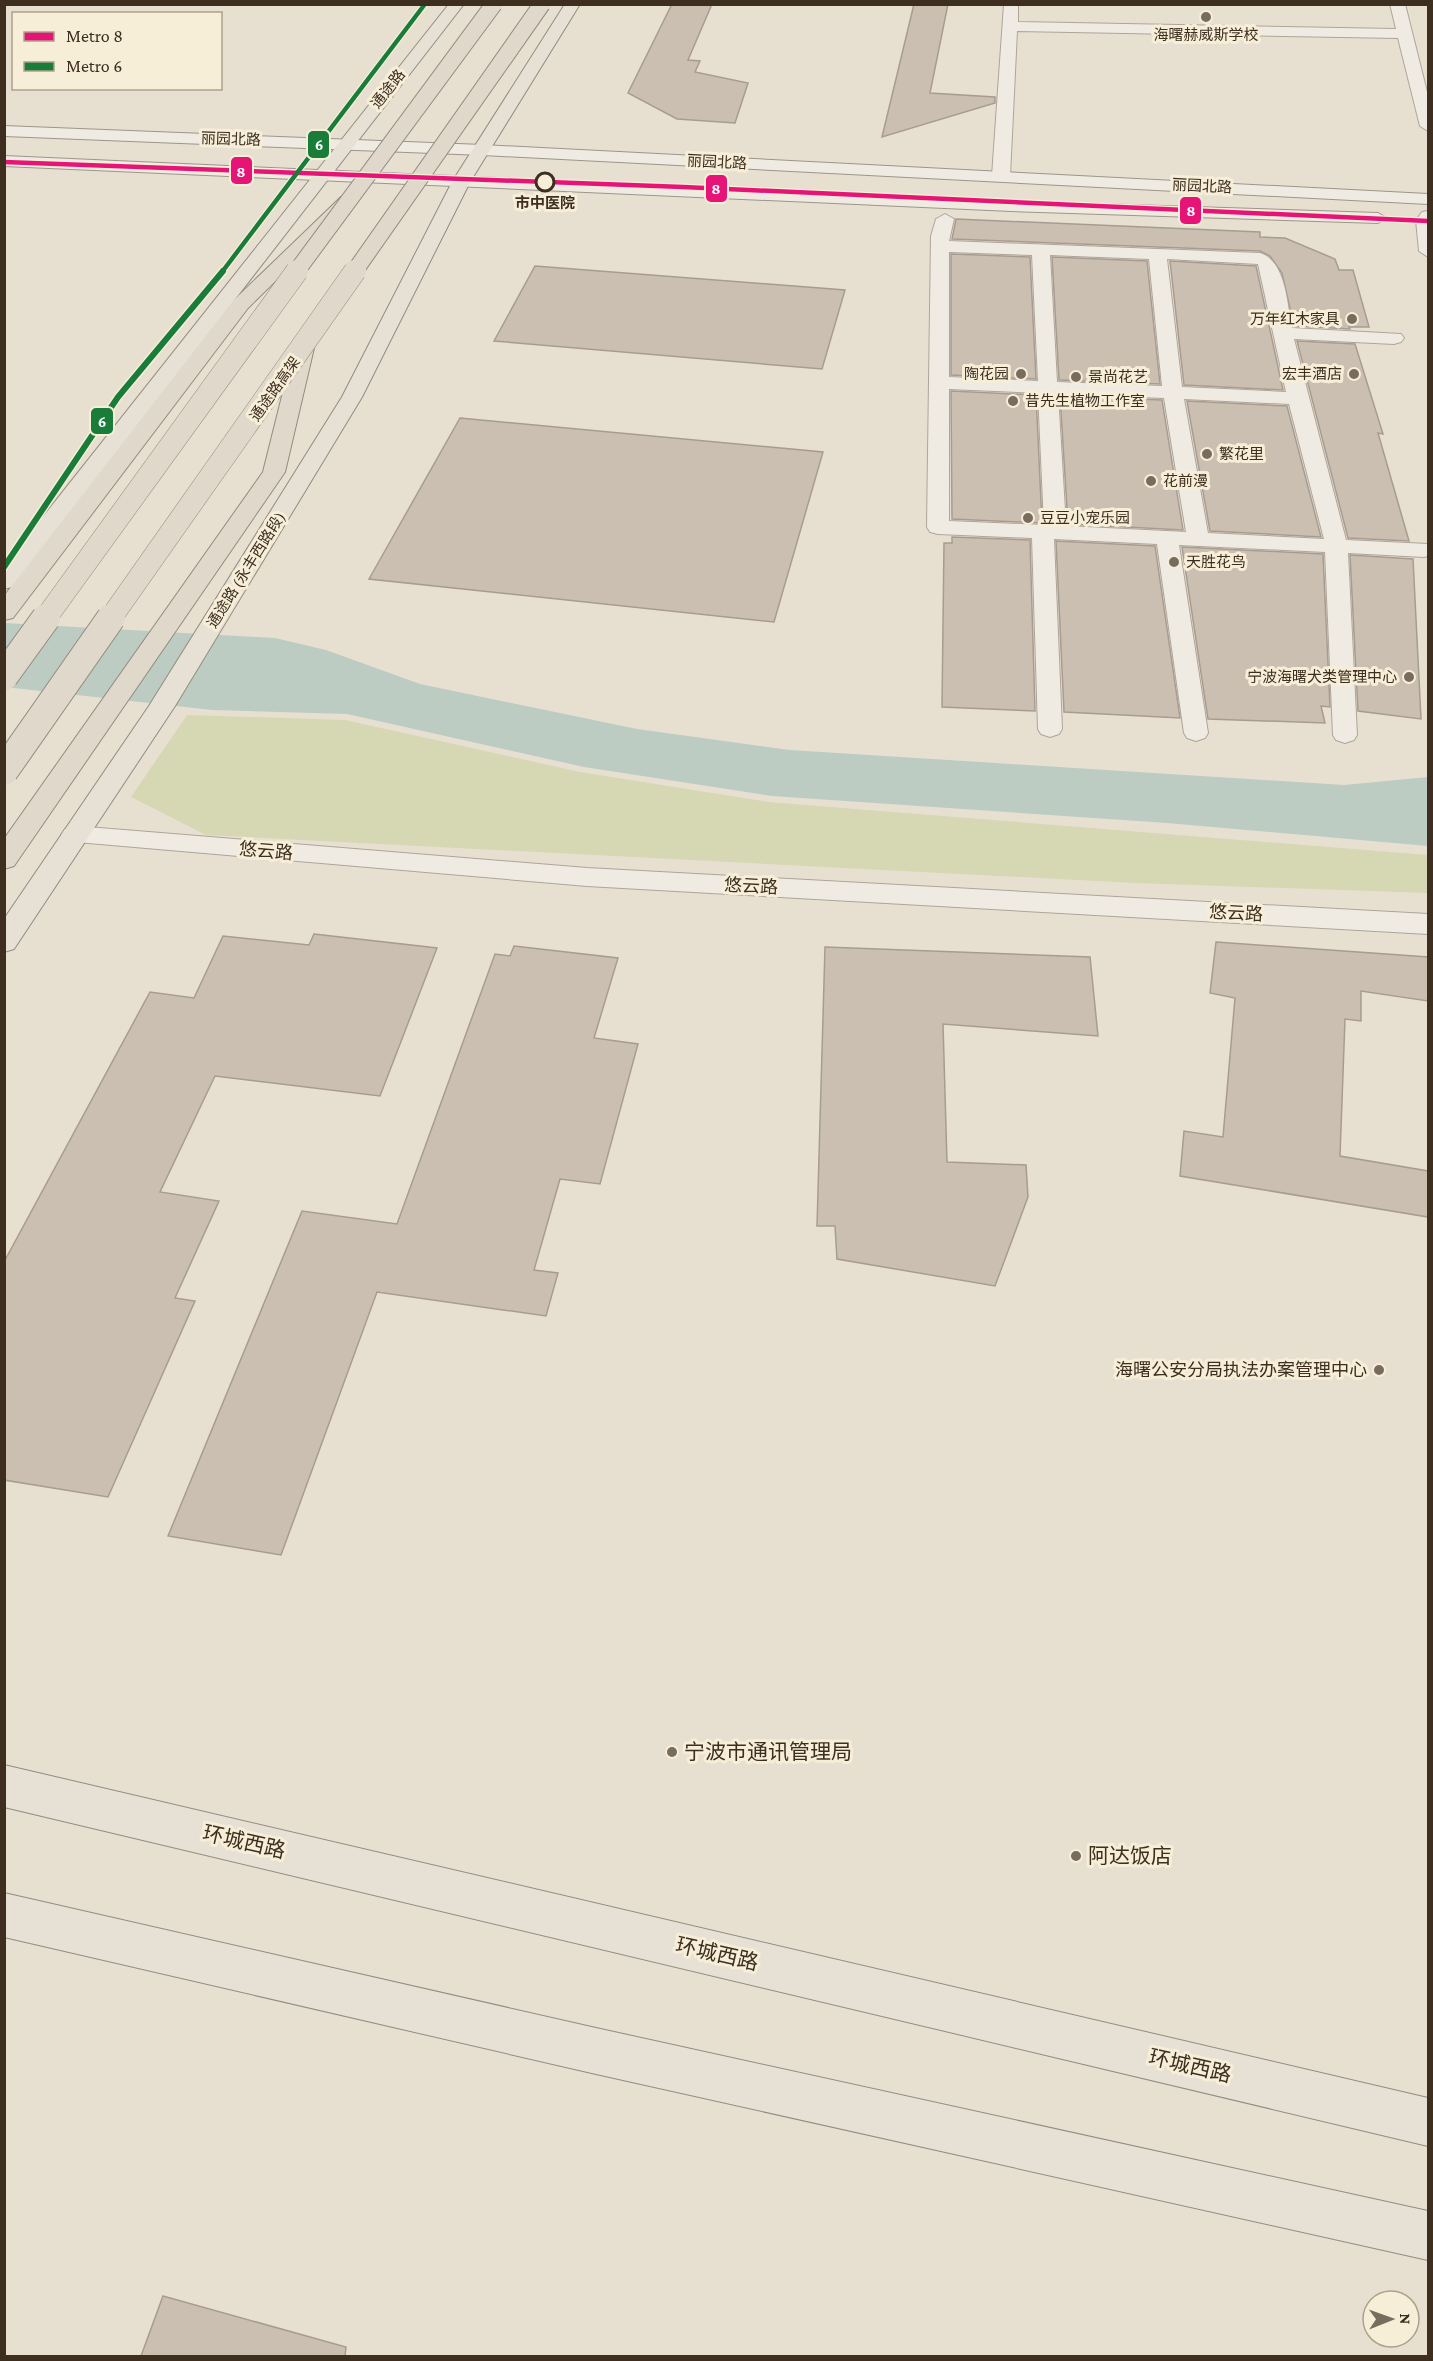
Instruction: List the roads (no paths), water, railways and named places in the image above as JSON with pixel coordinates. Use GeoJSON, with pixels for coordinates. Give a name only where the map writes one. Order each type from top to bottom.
{"type":"FeatureCollection","features":[{"type":"Feature","properties":{"kind":"highway"},"geometry":{"type":"LineString","coordinates":[[4,676],[494,4]]}},
{"type":"Feature","properties":{"kind":"highway","name":"通途路高架"},"geometry":{"type":"LineString","coordinates":[[4,771],[304,348],[542,4]]}},
{"type":"Feature","properties":{"kind":"highway"},"geometry":{"type":"LineString","coordinates":[[4,613],[241,304],[353,195]]}},
{"type":"Feature","properties":{"kind":"highway"},"geometry":{"type":"LineString","coordinates":[[4,860],[273,472],[304,348]]}},
{"type":"Feature","properties":{"kind":"main road","name":"通途路"},"geometry":{"type":"LineString","coordinates":[[321,176],[457,4]]}},
{"type":"Feature","properties":{"kind":"main road"},"geometry":{"type":"LineString","coordinates":[[461,182],[573,4]]}},
{"type":"Feature","properties":{"kind":"main road"},"geometry":{"type":"LineString","coordinates":[[1001,176],[1011,4]]}},
{"type":"Feature","properties":{"kind":"main road"},"geometry":{"type":"LineString","coordinates":[[1397,4],[1428,126]]}},
{"type":"Feature","properties":{"kind":"main road"},"geometry":{"type":"LineString","coordinates":[[1010,26],[1404,34]]}},
{"type":"Feature","properties":{"kind":"main road","name":"丽园北路"},"geometry":{"type":"LineString","coordinates":[[4,131],[483,150],[1428,199]]}},
{"type":"Feature","properties":{"kind":"main road","name":"丽园北路"},"geometry":{"type":"LineString","coordinates":[[4,161],[987,205],[1427,219]]}},
{"type":"Feature","properties":{"kind":"main road"},"geometry":{"type":"LineString","coordinates":[[4,582],[321,176]]}},
{"type":"Feature","properties":{"kind":"main road","name":"通途路 (永丰西路段)"},"geometry":{"type":"LineString","coordinates":[[4,942],[162,706],[352,398],[461,182]]}},
{"type":"Feature","properties":{"kind":"main road"},"geometry":{"type":"LineString","coordinates":[[1427,219],[1428,251]]}},
{"type":"Feature","properties":{"kind":"main road","name":"悠云路"},"geometry":{"type":"LineString","coordinates":[[75,835],[587,877],[1428,924]]}},
{"type":"Feature","properties":{"kind":"main road","name":"环城西路"},"geometry":{"type":"LineString","coordinates":[[4,1786],[1428,2122]]}},
{"type":"Feature","properties":{"kind":"main road"},"geometry":{"type":"LineString","coordinates":[[4,1915],[608,2053],[1428,2236]]}},
{"type":"Feature","properties":{"kind":"street"},"geometry":{"type":"LineString","coordinates":[[945,219],[940,246],[938,527],[1424,550]]}},
{"type":"Feature","properties":{"kind":"street"},"geometry":{"type":"LineString","coordinates":[[940,246],[1254,257],[1264,260],[1269,267],[1284,333],[1286,353],[1335,544],[1345,735]]}},
{"type":"Feature","properties":{"kind":"street"},"geometry":{"type":"LineString","coordinates":[[1041,250],[1049,387],[1050,729]]}},
{"type":"Feature","properties":{"kind":"street"},"geometry":{"type":"LineString","coordinates":[[1157,254],[1173,393],[1198,540]]}},
{"type":"Feature","properties":{"kind":"street"},"geometry":{"type":"LineString","coordinates":[[1284,333],[1394,338]]}},
{"type":"Feature","properties":{"kind":"street"},"geometry":{"type":"LineString","coordinates":[[940,383],[1297,398]]}},
{"type":"Feature","properties":{"kind":"street"},"geometry":{"type":"LineString","coordinates":[[1167,538],[1196,733]]}},
{"type":"Feature","properties":{"kind":"metro line","name":"6"},"geometry":{"type":"LineString","coordinates":[[4,567],[118,397],[223,271],[425,4]]}},
{"type":"Feature","properties":{"kind":"metro line","name":"8"},"geometry":{"type":"LineString","coordinates":[[4,162],[683,187],[1428,221]]}},
{"type":"Feature","properties":{"kind":"place","name":"海曙赫威斯学校"},"geometry":{"type":"Point","coordinates":[1206,17]}},
{"type":"Feature","properties":{"kind":"place","name":"市中医院"},"geometry":{"type":"Point","coordinates":[545,182]}},
{"type":"Feature","properties":{"kind":"place","name":"万年红木家具"},"geometry":{"type":"Point","coordinates":[1352,319]}},
{"type":"Feature","properties":{"kind":"place","name":"陶花园"},"geometry":{"type":"Point","coordinates":[1021,374]}},
{"type":"Feature","properties":{"kind":"place","name":"宏丰酒店"},"geometry":{"type":"Point","coordinates":[1354,374]}},
{"type":"Feature","properties":{"kind":"place","name":"景尚花艺"},"geometry":{"type":"Point","coordinates":[1076,377]}},
{"type":"Feature","properties":{"kind":"place","name":"昔先生植物工作室"},"geometry":{"type":"Point","coordinates":[1013,401]}},
{"type":"Feature","properties":{"kind":"place","name":"繁花里"},"geometry":{"type":"Point","coordinates":[1207,454]}},
{"type":"Feature","properties":{"kind":"place","name":"花前漫"},"geometry":{"type":"Point","coordinates":[1151,481]}},
{"type":"Feature","properties":{"kind":"place","name":"豆豆小宠乐园"},"geometry":{"type":"Point","coordinates":[1028,518]}},
{"type":"Feature","properties":{"kind":"place","name":"天胜花鸟"},"geometry":{"type":"Point","coordinates":[1174,562]}},
{"type":"Feature","properties":{"kind":"place","name":"宁波海曙犬类管理中心"},"geometry":{"type":"Point","coordinates":[1409,677]}},
{"type":"Feature","properties":{"kind":"place","name":"海曙公安分局执法办案管理中心"},"geometry":{"type":"Point","coordinates":[1379,1370]}},
{"type":"Feature","properties":{"kind":"place","name":"宁波市通讯管理局"},"geometry":{"type":"Point","coordinates":[672,1752]}},
{"type":"Feature","properties":{"kind":"place","name":"阿达饭店"},"geometry":{"type":"Point","coordinates":[1076,1856]}}]}
